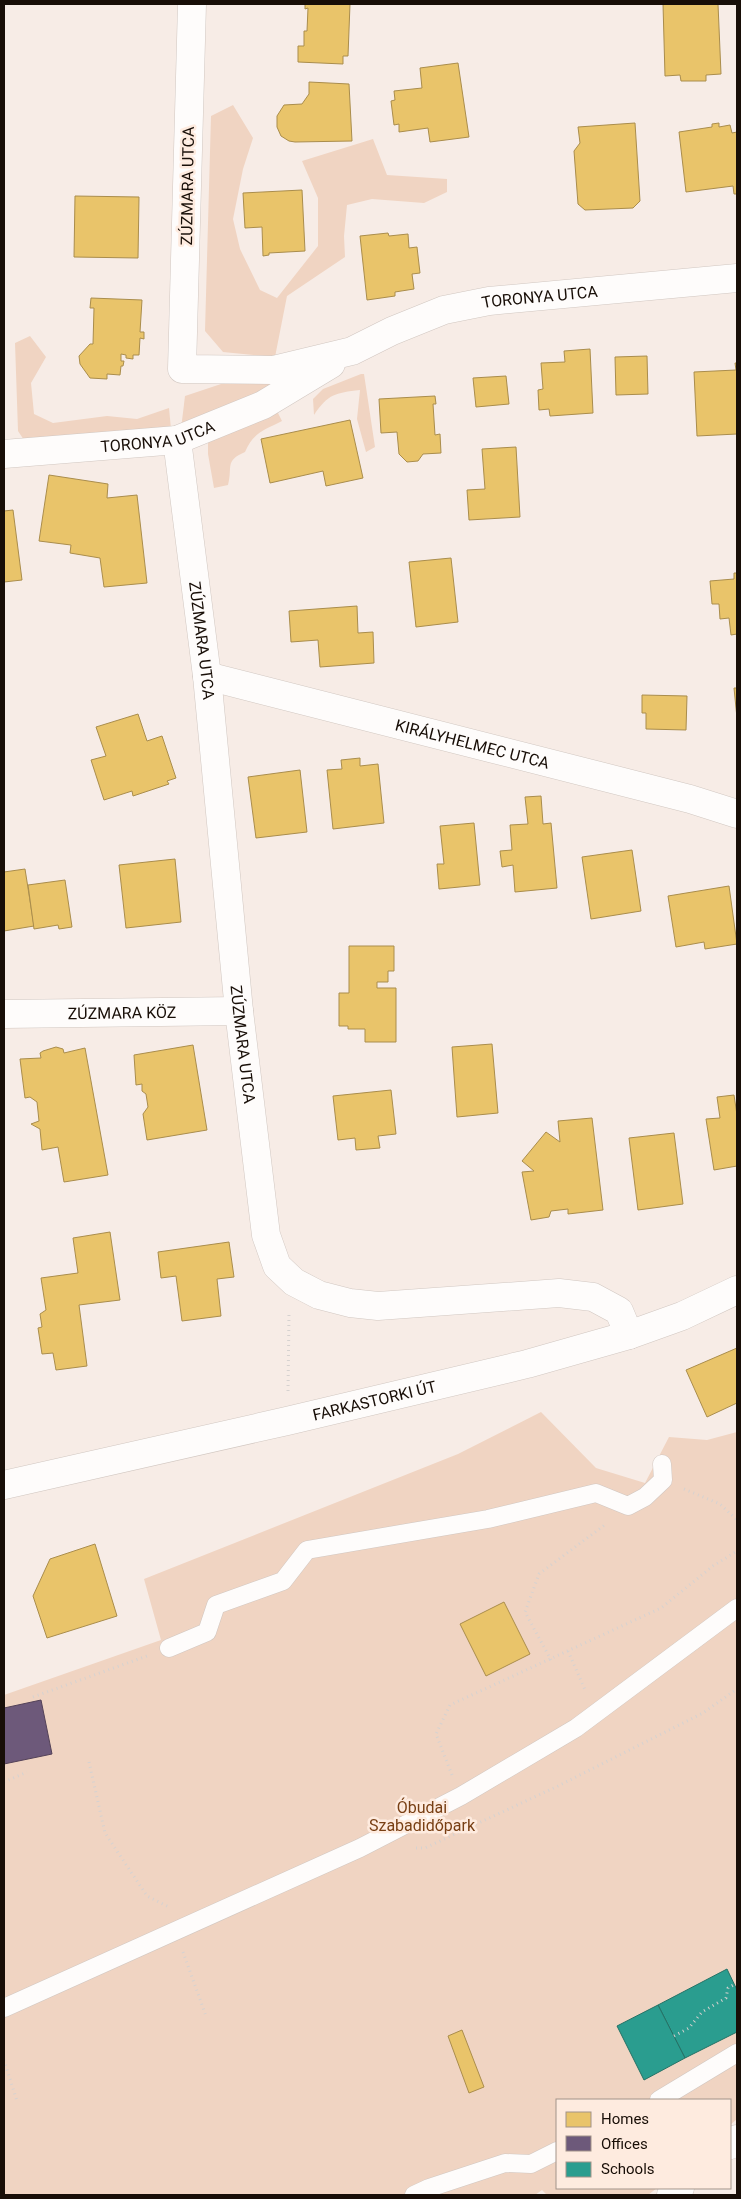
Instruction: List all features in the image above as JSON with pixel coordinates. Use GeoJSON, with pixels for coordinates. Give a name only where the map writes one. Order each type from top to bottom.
{"type":"FeatureCollection","features":[{"type":"Feature","properties":{"kind":"street","name":"ZÚZMARA UTCA"},"geometry":{"type":"LineString","coordinates":[[182,368],[192,4]]}},
{"type":"Feature","properties":{"kind":"street","name":"TORONYA UTCA"},"geometry":{"type":"LineString","coordinates":[[4,454],[177,440],[263,405],[352,351],[392,331],[444,310],[489,301],[737,278]]}},
{"type":"Feature","properties":{"kind":"street","name":"TORONYA UTCA"},"geometry":{"type":"LineString","coordinates":[[182,368],[273,370],[352,351]]}},
{"type":"Feature","properties":{"kind":"street","name":"ZÚZMARA UTCA"},"geometry":{"type":"LineString","coordinates":[[177,440],[207,676],[239,1011],[266,1235],[277,1266],[289,1277],[319,1295],[350,1303],[378,1306],[560,1293],[593,1297],[619,1311],[629,1335]]}},
{"type":"Feature","properties":{"kind":"street","name":"KIRÁLYHELMEC UTCA"},"geometry":{"type":"LineString","coordinates":[[207,676],[690,799],[737,814]]}},
{"type":"Feature","properties":{"kind":"street","name":"ZÚZMARA KÖZ"},"geometry":{"type":"LineString","coordinates":[[4,1014],[239,1011]]}},
{"type":"Feature","properties":{"kind":"street","name":"FARKASTORKI ÚT"},"geometry":{"type":"LineString","coordinates":[[4,1485],[527,1364],[629,1335],[682,1316],[737,1290]]}},
{"type":"Feature","properties":{"kind":"lane"},"geometry":{"type":"LineString","coordinates":[[169,1648],[207,1632],[216,1605],[283,1581],[307,1550],[488,1520],[596,1494],[628,1506],[645,1497],[662,1472]]}},
{"type":"Feature","properties":{"kind":"lane"},"geometry":{"type":"LineString","coordinates":[[4,2008],[360,1848],[461,1796],[576,1728],[737,1608]]}},
{"type":"Feature","properties":{"kind":"lane"},"geometry":{"type":"LineString","coordinates":[[661,2099],[737,2053]]}},
{"type":"Feature","properties":{"kind":"lane"},"geometry":{"type":"LineString","coordinates":[[414,2195],[429,2188],[505,2163],[531,2164],[556,2152]]}},
{"type":"Feature","properties":{"kind":"path"},"geometry":{"type":"LineString","coordinates":[[287,1421],[289,1277]]}},
{"type":"Feature","properties":{"kind":"path"},"geometry":{"type":"LineString","coordinates":[[662,1472],[720,1504],[737,1520]]}},
{"type":"Feature","properties":{"kind":"path"},"geometry":{"type":"LineString","coordinates":[[551,1660],[525,1612],[540,1574],[628,1506]]}},
{"type":"Feature","properties":{"kind":"path"},"geometry":{"type":"LineString","coordinates":[[461,1796],[436,1734],[450,1706],[661,1608],[713,1566],[737,1552]]}},
{"type":"Feature","properties":{"kind":"path"},"geometry":{"type":"LineString","coordinates":[[33,1697],[169,1648]]}},
{"type":"Feature","properties":{"kind":"path"},"geometry":{"type":"LineString","coordinates":[[568,1652],[596,1714]]}},
{"type":"Feature","properties":{"kind":"path"},"geometry":{"type":"LineString","coordinates":[[406,1848],[425,1848],[558,1786],[703,1713],[737,1689]]}},
{"type":"Feature","properties":{"kind":"path"},"geometry":{"type":"LineString","coordinates":[[89,1762],[105,1833],[146,1896],[196,1921]]}},
{"type":"Feature","properties":{"kind":"path"},"geometry":{"type":"LineString","coordinates":[[4,1782],[27,1772]]}},
{"type":"Feature","properties":{"kind":"path"},"geometry":{"type":"LineString","coordinates":[[176,1930],[206,2016]]}},
{"type":"Feature","properties":{"kind":"path"},"geometry":{"type":"LineString","coordinates":[[674,2036],[689,2028],[702,2012],[726,1998],[728,1988],[737,1982]]}},
{"type":"Feature","properties":{"kind":"path"},"geometry":{"type":"LineString","coordinates":[[4,2060],[17,2101]]}},
{"type":"Feature","properties":{"kind":"green space"},"geometry":{"type":"Polygon","coordinates":[[[233,105],[253,138],[243,169],[233,219],[240,249],[260,290],[277,298],[318,246],[318,198],[302,161],[373,139],[387,175],[447,179],[447,192],[424,203],[372,199],[347,205],[344,236],[345,257],[287,296],[275,357],[223,352],[205,331],[211,116],[233,105]]]}},
{"type":"Feature","properties":{"kind":"green space"},"geometry":{"type":"Polygon","coordinates":[[[30,336],[46,357],[31,383],[34,414],[53,423],[107,416],[137,419],[169,408],[171,429],[143,437],[73,435],[26,443],[18,431],[15,343],[30,336]]]}},
{"type":"Feature","properties":{"kind":"green space"},"geometry":{"type":"Polygon","coordinates":[[[282,374],[267,396],[181,429],[185,396],[245,376],[282,374]]]}},
{"type":"Feature","properties":{"kind":"green space"},"geometry":{"type":"Polygon","coordinates":[[[364,374],[375,447],[366,452],[357,419],[360,390],[344,392],[333,396],[314,415],[313,399],[323,389],[364,374]]]}},
{"type":"Feature","properties":{"kind":"green space"},"geometry":{"type":"Polygon","coordinates":[[[276,409],[282,421],[255,436],[245,452],[234,458],[230,465],[228,485],[214,488],[208,454],[208,440],[276,409]]]}},
{"type":"Feature","properties":{"kind":"green space","name":"Óbudai Szabadidőpark"},"geometry":{"type":"Polygon","coordinates":[[[541,1412],[596,1468],[645,1483],[669,1437],[707,1440],[737,1432],[737,2119],[731,2124],[731,2099],[556,2099],[556,2189],[656,2189],[648,2195],[547,2195],[542,2190],[535,2195],[4,2195],[4,1695],[161,1640],[144,1579],[458,1454],[541,1412]]]}},
{"type":"Feature","properties":{"kind":"building: Homes"},"geometry":{"type":"Polygon","coordinates":[[[305,4],[350,4],[348,56],[343,56],[343,64],[298,62],[298,46],[304,46],[304,31],[307,31],[308,8],[305,9],[305,4]]]}},
{"type":"Feature","properties":{"kind":"building: Homes"},"geometry":{"type":"Polygon","coordinates":[[[663,4],[718,4],[721,74],[706,75],[706,81],[681,81],[680,75],[665,76],[663,4]]]}},
{"type":"Feature","properties":{"kind":"building: Homes"},"geometry":{"type":"Polygon","coordinates":[[[458,63],[469,137],[430,142],[428,128],[399,132],[399,124],[394,125],[391,101],[395,100],[394,91],[422,88],[420,68],[458,63]]]}},
{"type":"Feature","properties":{"kind":"building: Homes"},"geometry":{"type":"Polygon","coordinates":[[[309,82],[349,84],[352,141],[295,142],[281,136],[277,127],[277,116],[284,105],[302,104],[309,94],[309,82]]]}},
{"type":"Feature","properties":{"kind":"building: Homes"},"geometry":{"type":"Polygon","coordinates":[[[635,123],[640,201],[633,208],[585,210],[578,204],[574,151],[580,143],[578,127],[635,123]]]}},
{"type":"Feature","properties":{"kind":"building: Homes"},"geometry":{"type":"Polygon","coordinates":[[[719,123],[719,127],[730,125],[732,133],[737,132],[737,194],[734,194],[733,186],[686,192],[679,132],[712,127],[712,124],[719,123]]]}},
{"type":"Feature","properties":{"kind":"building: Homes"},"geometry":{"type":"Polygon","coordinates":[[[302,190],[305,251],[269,253],[269,255],[263,256],[262,227],[245,228],[243,193],[302,190]]]}},
{"type":"Feature","properties":{"kind":"building: Homes"},"geometry":{"type":"Polygon","coordinates":[[[75,196],[139,197],[138,258],[74,257],[75,196]]]}},
{"type":"Feature","properties":{"kind":"building: Homes"},"geometry":{"type":"Polygon","coordinates":[[[388,233],[389,236],[408,234],[409,248],[417,247],[420,273],[412,274],[414,289],[395,292],[395,296],[367,300],[360,236],[388,233]]]}},
{"type":"Feature","properties":{"kind":"building: Homes"},"geometry":{"type":"Polygon","coordinates":[[[91,298],[142,300],[140,332],[144,332],[144,339],[140,338],[139,355],[133,355],[133,359],[126,358],[126,355],[121,354],[121,361],[124,361],[123,366],[121,366],[120,375],[107,374],[107,379],[90,378],[80,364],[79,356],[90,344],[93,344],[94,308],[90,308],[91,298]]]}},
{"type":"Feature","properties":{"kind":"building: Homes"},"geometry":{"type":"Polygon","coordinates":[[[590,349],[593,413],[550,416],[549,409],[539,410],[538,390],[543,389],[541,363],[565,362],[564,351],[590,349]]]}},
{"type":"Feature","properties":{"kind":"building: Homes"},"geometry":{"type":"Polygon","coordinates":[[[647,356],[648,394],[616,395],[615,357],[647,356]]]}},
{"type":"Feature","properties":{"kind":"building: Homes"},"geometry":{"type":"Polygon","coordinates":[[[735,363],[737,363],[737,434],[697,436],[694,372],[736,370],[735,363]]]}},
{"type":"Feature","properties":{"kind":"building: Homes"},"geometry":{"type":"Polygon","coordinates":[[[506,376],[509,404],[476,407],[473,378],[506,376]]]}},
{"type":"Feature","properties":{"kind":"building: Homes"},"geometry":{"type":"Polygon","coordinates":[[[435,396],[436,404],[433,404],[435,435],[440,434],[441,453],[423,454],[418,461],[407,462],[399,454],[397,432],[381,433],[379,399],[435,396]]]}},
{"type":"Feature","properties":{"kind":"building: Homes"},"geometry":{"type":"Polygon","coordinates":[[[350,420],[363,478],[326,486],[323,471],[270,483],[261,439],[350,420]]]}},
{"type":"Feature","properties":{"kind":"building: Homes"},"geometry":{"type":"Polygon","coordinates":[[[516,447],[520,517],[469,520],[467,490],[485,489],[482,449],[516,447]]]}},
{"type":"Feature","properties":{"kind":"building: Homes"},"geometry":{"type":"Polygon","coordinates":[[[49,475],[108,484],[107,498],[137,495],[147,583],[104,587],[100,558],[70,553],[71,545],[39,541],[49,475]]]}},
{"type":"Feature","properties":{"kind":"building: Homes"},"geometry":{"type":"Polygon","coordinates":[[[13,510],[22,580],[4,582],[4,511],[13,510]]]}},
{"type":"Feature","properties":{"kind":"building: Homes"},"geometry":{"type":"Polygon","coordinates":[[[451,558],[458,622],[416,627],[409,562],[451,558]]]}},
{"type":"Feature","properties":{"kind":"building: Homes"},"geometry":{"type":"Polygon","coordinates":[[[734,573],[737,573],[737,634],[731,635],[729,618],[720,619],[719,604],[712,604],[710,581],[734,579],[734,573]]]}},
{"type":"Feature","properties":{"kind":"building: Homes"},"geometry":{"type":"Polygon","coordinates":[[[357,606],[358,633],[373,632],[374,663],[320,667],[318,640],[291,642],[289,611],[357,606]]]}},
{"type":"Feature","properties":{"kind":"building: Homes"},"geometry":{"type":"Polygon","coordinates":[[[734,688],[737,688],[737,718],[734,688]]]}},
{"type":"Feature","properties":{"kind":"building: Homes"},"geometry":{"type":"Polygon","coordinates":[[[642,695],[687,696],[686,730],[646,729],[646,713],[642,713],[642,695]]]}},
{"type":"Feature","properties":{"kind":"building: Homes"},"geometry":{"type":"Polygon","coordinates":[[[138,714],[147,741],[162,736],[176,778],[167,781],[169,784],[133,796],[132,791],[104,800],[91,760],[106,756],[96,727],[138,714]]]}},
{"type":"Feature","properties":{"kind":"building: Homes"},"geometry":{"type":"Polygon","coordinates":[[[360,758],[360,766],[378,764],[384,823],[333,829],[327,770],[342,769],[341,760],[360,758]]]}},
{"type":"Feature","properties":{"kind":"building: Homes"},"geometry":{"type":"Polygon","coordinates":[[[300,770],[307,832],[256,838],[248,777],[300,770]]]}},
{"type":"Feature","properties":{"kind":"building: Homes"},"geometry":{"type":"Polygon","coordinates":[[[541,796],[543,824],[551,823],[557,888],[515,892],[513,865],[502,867],[500,851],[512,850],[510,825],[528,824],[525,797],[541,796]]]}},
{"type":"Feature","properties":{"kind":"building: Homes"},"geometry":{"type":"Polygon","coordinates":[[[474,823],[480,885],[439,889],[437,864],[444,864],[440,826],[474,823]]]}},
{"type":"Feature","properties":{"kind":"building: Homes"},"geometry":{"type":"Polygon","coordinates":[[[632,850],[641,911],[591,919],[582,857],[632,850]]]}},
{"type":"Feature","properties":{"kind":"building: Homes"},"geometry":{"type":"Polygon","coordinates":[[[175,859],[181,922],[126,928],[119,865],[175,859]]]}},
{"type":"Feature","properties":{"kind":"building: Homes"},"geometry":{"type":"Polygon","coordinates":[[[25,869],[34,926],[4,931],[4,872],[25,869]]]}},
{"type":"Feature","properties":{"kind":"building: Homes"},"geometry":{"type":"Polygon","coordinates":[[[65,880],[72,927],[59,929],[58,925],[34,929],[28,885],[65,880]]]}},
{"type":"Feature","properties":{"kind":"building: Homes"},"geometry":{"type":"Polygon","coordinates":[[[729,886],[737,944],[705,949],[704,942],[676,947],[668,896],[729,886]]]}},
{"type":"Feature","properties":{"kind":"building: Homes"},"geometry":{"type":"Polygon","coordinates":[[[349,946],[394,946],[394,971],[388,971],[388,982],[377,982],[377,988],[396,988],[396,1042],[365,1042],[365,1029],[348,1029],[348,1026],[339,1026],[339,993],[349,993],[349,946]]]}},
{"type":"Feature","properties":{"kind":"building: Homes"},"geometry":{"type":"Polygon","coordinates":[[[492,1044],[498,1113],[457,1117],[452,1047],[492,1044]]]}},
{"type":"Feature","properties":{"kind":"building: Homes"},"geometry":{"type":"Polygon","coordinates":[[[193,1045],[207,1130],[147,1140],[143,1114],[148,1107],[146,1094],[142,1091],[142,1084],[136,1085],[134,1055],[193,1045]]]}},
{"type":"Feature","properties":{"kind":"building: Homes"},"geometry":{"type":"Polygon","coordinates":[[[56,1047],[63,1049],[64,1053],[85,1048],[108,1175],[64,1182],[58,1147],[42,1150],[40,1129],[31,1124],[39,1121],[37,1102],[30,1097],[25,1098],[20,1059],[41,1058],[40,1053],[56,1047]]]}},
{"type":"Feature","properties":{"kind":"building: Homes"},"geometry":{"type":"Polygon","coordinates":[[[391,1090],[396,1134],[378,1136],[380,1148],[356,1150],[355,1138],[338,1140],[333,1096],[391,1090]]]}},
{"type":"Feature","properties":{"kind":"building: Homes"},"geometry":{"type":"Polygon","coordinates":[[[734,1095],[737,1115],[737,1166],[714,1170],[706,1119],[720,1118],[717,1097],[734,1095]]]}},
{"type":"Feature","properties":{"kind":"building: Homes"},"geometry":{"type":"Polygon","coordinates":[[[592,1118],[603,1210],[568,1214],[568,1209],[551,1211],[549,1217],[531,1220],[522,1172],[534,1171],[522,1161],[546,1132],[560,1142],[558,1121],[592,1118]]]}},
{"type":"Feature","properties":{"kind":"building: Homes"},"geometry":{"type":"Polygon","coordinates":[[[674,1133],[683,1204],[638,1210],[629,1138],[674,1133]]]}},
{"type":"Feature","properties":{"kind":"building: Homes"},"geometry":{"type":"Polygon","coordinates":[[[110,1232],[120,1300],[79,1305],[87,1366],[56,1370],[53,1353],[42,1354],[38,1328],[42,1327],[40,1314],[46,1310],[41,1278],[78,1273],[73,1238],[110,1232]]]}},
{"type":"Feature","properties":{"kind":"building: Homes"},"geometry":{"type":"Polygon","coordinates":[[[229,1242],[234,1277],[217,1279],[221,1316],[182,1321],[176,1276],[161,1278],[158,1252],[229,1242]]]}},
{"type":"Feature","properties":{"kind":"building: Homes"},"geometry":{"type":"Polygon","coordinates":[[[737,1348],[737,1403],[707,1417],[686,1370],[737,1348]]]}},
{"type":"Feature","properties":{"kind":"building: Homes"},"geometry":{"type":"Polygon","coordinates":[[[95,1544],[117,1616],[47,1638],[33,1596],[50,1559],[95,1544]]]}},
{"type":"Feature","properties":{"kind":"building: Homes"},"geometry":{"type":"Polygon","coordinates":[[[504,1602],[530,1654],[486,1676],[460,1624],[504,1602]]]}},
{"type":"Feature","properties":{"kind":"building: Homes"},"geometry":{"type":"Polygon","coordinates":[[[462,2030],[484,2087],[469,2093],[448,2036],[462,2030]]]}},
{"type":"Feature","properties":{"kind":"building: Offices"},"geometry":{"type":"Polygon","coordinates":[[[41,1700],[52,1754],[4,1764],[4,1708],[41,1700]]]}},
{"type":"Feature","properties":{"kind":"building: Schools"},"geometry":{"type":"Polygon","coordinates":[[[727,1969],[737,1990],[737,2032],[685,2058],[658,2005],[727,1969]]]}},
{"type":"Feature","properties":{"kind":"building: Schools"},"geometry":{"type":"Polygon","coordinates":[[[658,2005],[685,2058],[644,2080],[617,2026],[658,2005]]]}}]}
